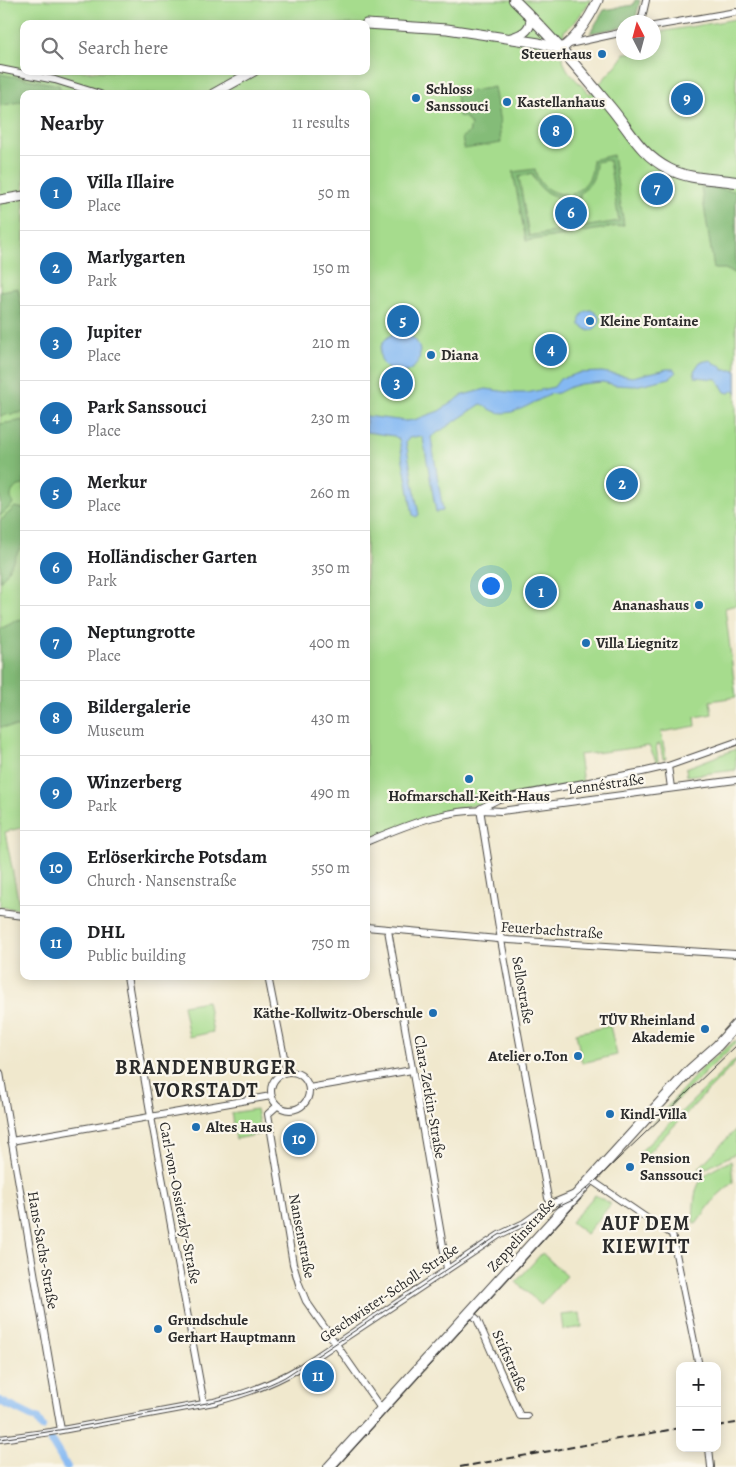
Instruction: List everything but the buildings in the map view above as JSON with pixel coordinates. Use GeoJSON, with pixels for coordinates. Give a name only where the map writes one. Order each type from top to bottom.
{"type":"FeatureCollection","features":[{"type":"Feature","properties":{"kind":"main road"},"geometry":{"type":"LineString","coordinates":[[514,0],[531,18],[565,46],[640,148],[655,161],[669,169],[692,177],[736,182]]}},
{"type":"Feature","properties":{"kind":"main road","name":"Zeppelinstraße"},"geometry":{"type":"LineString","coordinates":[[329,1467],[690,1070],[717,1046],[736,1025]]}},
{"type":"Feature","properties":{"kind":"street"},"geometry":{"type":"LineString","coordinates":[[565,46],[590,16],[598,0]]}},
{"type":"Feature","properties":{"kind":"street"},"geometry":{"type":"LineString","coordinates":[[643,15],[646,0]]}},
{"type":"Feature","properties":{"kind":"street"},"geometry":{"type":"LineString","coordinates":[[661,25],[736,12]]}},
{"type":"Feature","properties":{"kind":"street"},"geometry":{"type":"LineString","coordinates":[[508,39],[520,36],[525,32],[531,24],[531,18]]}},
{"type":"Feature","properties":{"kind":"street"},"geometry":{"type":"LineString","coordinates":[[370,24],[447,29],[565,46],[616,34]]}},
{"type":"Feature","properties":{"kind":"street"},"geometry":{"type":"LineString","coordinates":[[0,69],[20,73]]}},
{"type":"Feature","properties":{"kind":"street"},"geometry":{"type":"LineString","coordinates":[[30,75],[55,80],[87,90]]}},
{"type":"Feature","properties":{"kind":"street"},"geometry":{"type":"LineString","coordinates":[[220,90],[247,75]]}},
{"type":"Feature","properties":{"kind":"street"},"geometry":{"type":"LineString","coordinates":[[0,200],[20,197]]}},
{"type":"Feature","properties":{"kind":"street","name":"Lennéstraße"},"geometry":{"type":"LineString","coordinates":[[480,809],[499,799],[668,766],[736,742]]}},
{"type":"Feature","properties":{"kind":"street"},"geometry":{"type":"LineString","coordinates":[[668,766],[671,788]]}},
{"type":"Feature","properties":{"kind":"street","name":"Lennéstraße"},"geometry":{"type":"LineString","coordinates":[[370,840],[423,818],[480,809],[501,811],[736,780]]}},
{"type":"Feature","properties":{"kind":"street","name":"Sellostraße"},"geometry":{"type":"LineString","coordinates":[[480,809],[501,940],[548,1198],[551,1204]]}},
{"type":"Feature","properties":{"kind":"street"},"geometry":{"type":"LineString","coordinates":[[0,913],[20,916]]}},
{"type":"Feature","properties":{"kind":"street","name":"Feuerbachstraße"},"geometry":{"type":"LineString","coordinates":[[370,928],[501,940],[736,954]]}},
{"type":"Feature","properties":{"kind":"street","name":"Clara-Zetkin-Straße"},"geometry":{"type":"LineString","coordinates":[[388,930],[448,1268]]}},
{"type":"Feature","properties":{"kind":"street","name":"Carl-von-Ossietzky-Straße"},"geometry":{"type":"LineString","coordinates":[[128,980],[204,1404]]}},
{"type":"Feature","properties":{"kind":"street"},"geometry":{"type":"LineString","coordinates":[[269,980],[287,1072]]}},
{"type":"Feature","properties":{"kind":"street"},"geometry":{"type":"LineString","coordinates":[[310,1088],[412,1070]]}},
{"type":"Feature","properties":{"kind":"street"},"geometry":{"type":"LineString","coordinates":[[287,1072],[299,1074],[308,1082],[310,1088],[308,1100],[299,1109],[287,1111],[277,1106],[271,1096],[272,1084],[281,1074],[287,1072]]}},
{"type":"Feature","properties":{"kind":"street","name":"Hans-Sachs-Straße"},"geometry":{"type":"LineString","coordinates":[[0,1073],[61,1430]]}},
{"type":"Feature","properties":{"kind":"street"},"geometry":{"type":"LineString","coordinates":[[11,1141],[271,1096]]}},
{"type":"Feature","properties":{"kind":"street","name":"Nansenstraße"},"geometry":{"type":"LineString","coordinates":[[277,1106],[268,1114],[298,1284],[306,1300],[382,1410]]}},
{"type":"Feature","properties":{"kind":"street"},"geometry":{"type":"LineString","coordinates":[[591,1180],[672,1234],[698,1362]]}},
{"type":"Feature","properties":{"kind":"street","name":"Geschwister-Scholl-Straße"},"geometry":{"type":"LineString","coordinates":[[0,1439],[51,1432],[204,1404],[238,1396],[270,1385],[336,1344],[499,1235],[524,1223],[551,1204],[581,1191]]}},
{"type":"Feature","properties":{"kind":"street","name":"Stiftstraße"},"geometry":{"type":"LineString","coordinates":[[470,1313],[477,1319],[520,1416],[527,1416]]}},
{"type":"Feature","properties":{"kind":"street"},"geometry":{"type":"LineString","coordinates":[[709,1452],[711,1467]]}},
{"type":"Feature","properties":{"kind":"green space"},"geometry":{"type":"Polygon","coordinates":[[[0,0],[591,0],[575,22],[564,31],[562,43],[562,53],[566,67],[590,94],[621,60],[661,60],[661,32],[736,19],[736,605],[725,608],[736,697],[710,701],[712,714],[695,717],[696,726],[661,732],[666,758],[663,759],[660,744],[656,745],[657,763],[649,746],[579,755],[583,783],[499,799],[423,818],[370,840],[370,90],[20,90],[20,828],[5,832],[20,909],[0,907],[0,0]]]}},
{"type":"Feature","properties":{"kind":"green space"},"geometry":{"type":"Polygon","coordinates":[[[635,0],[640,0],[637,15],[616,15],[616,28],[590,33],[604,10],[633,5],[635,0]]]}},
{"type":"Feature","properties":{"kind":"green space"},"geometry":{"type":"Polygon","coordinates":[[[0,74],[59,85],[61,90],[20,90],[20,102],[0,106],[0,74]]]}},
{"type":"Feature","properties":{"kind":"green space"},"geometry":{"type":"Polygon","coordinates":[[[494,87],[501,143],[464,149],[462,137],[469,133],[471,125],[465,117],[459,116],[456,94],[494,87]]]}},
{"type":"Feature","properties":{"kind":"green space"},"geometry":{"type":"Polygon","coordinates":[[[613,155],[624,225],[578,233],[572,193],[581,188],[588,180],[592,171],[592,160],[613,155]],[[609,161],[596,162],[592,180],[580,193],[580,198],[577,198],[581,225],[583,227],[619,221],[609,161]]]}},
{"type":"Feature","properties":{"kind":"green space"},"geometry":{"type":"Polygon","coordinates":[[[535,169],[539,180],[546,188],[560,194],[566,194],[572,234],[526,241],[513,172],[535,169]],[[532,173],[519,177],[529,236],[565,230],[562,201],[558,201],[557,197],[545,191],[532,173]]]}},
{"type":"Feature","properties":{"kind":"green space"},"geometry":{"type":"Polygon","coordinates":[[[701,187],[736,191],[736,274],[725,269],[714,269],[701,187]]]}},
{"type":"Feature","properties":{"kind":"green space"},"geometry":{"type":"Polygon","coordinates":[[[18,288],[20,298],[20,413],[0,416],[0,291],[18,288]]]}},
{"type":"Feature","properties":{"kind":"green space"},"geometry":{"type":"Polygon","coordinates":[[[20,421],[20,486],[14,489],[11,494],[13,504],[0,516],[0,424],[20,421]]]}},
{"type":"Feature","properties":{"kind":"green space"},"geometry":{"type":"Polygon","coordinates":[[[15,507],[20,508],[20,548],[0,581],[0,521],[15,507]]]}},
{"type":"Feature","properties":{"kind":"green space"},"geometry":{"type":"Polygon","coordinates":[[[20,620],[20,727],[0,727],[0,629],[20,620]]]}},
{"type":"Feature","properties":{"kind":"green space"},"geometry":{"type":"Polygon","coordinates":[[[736,749],[736,770],[687,776],[686,768],[736,749]]]}},
{"type":"Feature","properties":{"kind":"green space"},"geometry":{"type":"Polygon","coordinates":[[[207,1001],[213,1032],[189,1037],[183,1005],[207,1001]]]}},
{"type":"Feature","properties":{"kind":"green space"},"geometry":{"type":"Polygon","coordinates":[[[610,1026],[617,1055],[582,1063],[576,1033],[610,1026]]]}},
{"type":"Feature","properties":{"kind":"green space"},"geometry":{"type":"Polygon","coordinates":[[[736,1040],[736,1043],[649,1127],[704,1066],[736,1040]]]}},
{"type":"Feature","properties":{"kind":"green space"},"geometry":{"type":"Polygon","coordinates":[[[736,1059],[736,1062],[645,1156],[639,1153],[736,1059]]]}},
{"type":"Feature","properties":{"kind":"green space"},"geometry":{"type":"Polygon","coordinates":[[[256,1109],[261,1134],[236,1139],[231,1113],[256,1109]]]}},
{"type":"Feature","properties":{"kind":"green space"},"geometry":{"type":"Polygon","coordinates":[[[736,1129],[736,1153],[703,1170],[699,1168],[736,1129]]]}},
{"type":"Feature","properties":{"kind":"green space"},"geometry":{"type":"Polygon","coordinates":[[[731,1161],[733,1182],[716,1197],[696,1224],[693,1222],[696,1191],[699,1184],[710,1172],[731,1161]]]}},
{"type":"Feature","properties":{"kind":"green space"},"geometry":{"type":"Polygon","coordinates":[[[595,1195],[611,1204],[586,1234],[571,1222],[595,1195]]]}},
{"type":"Feature","properties":{"kind":"green space"},"geometry":{"type":"Polygon","coordinates":[[[542,1253],[567,1276],[541,1305],[516,1282],[542,1253]]]}},
{"type":"Feature","properties":{"kind":"green space"},"geometry":{"type":"Polygon","coordinates":[[[580,1313],[582,1327],[563,1330],[561,1315],[580,1313]]]}},
{"type":"Feature","properties":{"kind":"water","name":"Kleine Fontaine"},"geometry":{"type":"Polygon","coordinates":[[[591,310],[598,315],[600,322],[589,331],[580,325],[580,320],[583,313],[591,310]]]}},
{"type":"Feature","properties":{"kind":"water"},"geometry":{"type":"Polygon","coordinates":[[[404,333],[411,336],[417,342],[420,353],[419,361],[411,370],[404,373],[396,373],[389,370],[381,361],[380,349],[383,342],[392,334],[404,333]]]}},
{"type":"Feature","properties":{"kind":"water"},"geometry":{"type":"Polygon","coordinates":[[[711,360],[722,366],[723,370],[736,370],[736,393],[735,390],[729,393],[725,392],[717,379],[695,377],[694,371],[700,362],[711,360]]]}},
{"type":"Feature","properties":{"kind":"water"},"geometry":{"type":"Polygon","coordinates":[[[667,369],[674,369],[676,373],[670,378],[635,386],[603,382],[580,384],[558,393],[549,394],[524,408],[510,412],[496,412],[481,404],[431,437],[443,511],[436,512],[423,438],[419,436],[409,438],[406,442],[419,515],[416,517],[413,515],[399,439],[394,436],[370,433],[370,416],[406,421],[414,420],[439,411],[463,395],[486,389],[527,393],[554,387],[560,379],[579,373],[602,372],[632,377],[667,369]]]}},
{"type":"Feature","properties":{"kind":"waterway"},"geometry":{"type":"LineString","coordinates":[[0,1401],[37,1419],[42,1427]]}},
{"type":"Feature","properties":{"kind":"waterway"},"geometry":{"type":"LineString","coordinates":[[50,1439],[67,1467]]}},
{"type":"Feature","properties":{"kind":"tram line"},"geometry":{"type":"LineString","coordinates":[[0,1439],[79,1427],[207,1403],[239,1395],[285,1377],[499,1235],[573,1200],[736,1046]]}},
{"type":"Feature","properties":{"kind":"tram line"},"geometry":{"type":"LineString","coordinates":[[337,1467],[581,1199]]}},
{"type":"Feature","properties":{"kind":"railway"},"geometry":{"type":"LineString","coordinates":[[721,1425],[736,1423]]}},
{"type":"Feature","properties":{"kind":"railway"},"geometry":{"type":"LineString","coordinates":[[460,1467],[676,1429]]}},
{"type":"Feature","properties":{"kind":"place","name":"Steuerhaus"},"geometry":{"type":"Point","coordinates":[602,54]}},
{"type":"Feature","properties":{"kind":"place","name":"Schloss Sanssouci"},"geometry":{"type":"Point","coordinates":[416,98]}},
{"type":"Feature","properties":{"kind":"place","name":"Winzerberg"},"geometry":{"type":"Point","coordinates":[687,99]}},
{"type":"Feature","properties":{"kind":"place","name":"Kastellanhaus"},"geometry":{"type":"Point","coordinates":[507,102]}},
{"type":"Feature","properties":{"kind":"place","name":"Bildergalerie"},"geometry":{"type":"Point","coordinates":[556,131]}},
{"type":"Feature","properties":{"kind":"place","name":"Neptungrotte"},"geometry":{"type":"Point","coordinates":[657,189]}},
{"type":"Feature","properties":{"kind":"place","name":"Holländischer Garten"},"geometry":{"type":"Point","coordinates":[571,213]}},
{"type":"Feature","properties":{"kind":"place","name":"Merkur"},"geometry":{"type":"Point","coordinates":[403,321]}},
{"type":"Feature","properties":{"kind":"place","name":"Kleine Fontaine"},"geometry":{"type":"Point","coordinates":[590,321]}},
{"type":"Feature","properties":{"kind":"place","name":"Park Sanssouci"},"geometry":{"type":"Point","coordinates":[551,350]}},
{"type":"Feature","properties":{"kind":"place","name":"Diana"},"geometry":{"type":"Point","coordinates":[431,355]}},
{"type":"Feature","properties":{"kind":"place","name":"Jupiter"},"geometry":{"type":"Point","coordinates":[397,383]}},
{"type":"Feature","properties":{"kind":"place","name":"Marlygarten"},"geometry":{"type":"Point","coordinates":[622,484]}},
{"type":"Feature","properties":{"kind":"place","name":"Villa Illaire"},"geometry":{"type":"Point","coordinates":[541,592]}},
{"type":"Feature","properties":{"kind":"place","name":"Ananashaus"},"geometry":{"type":"Point","coordinates":[699,605]}},
{"type":"Feature","properties":{"kind":"place","name":"Villa Liegnitz"},"geometry":{"type":"Point","coordinates":[586,643]}},
{"type":"Feature","properties":{"kind":"place","name":"Hofmarschall-Keith-Haus"},"geometry":{"type":"Point","coordinates":[469,779]}},
{"type":"Feature","properties":{"kind":"place","name":"Käthe-Kollwitz-Oberschule"},"geometry":{"type":"Point","coordinates":[433,1013]}},
{"type":"Feature","properties":{"kind":"place","name":"TÜV Rheinland Akademie"},"geometry":{"type":"Point","coordinates":[705,1029]}},
{"type":"Feature","properties":{"kind":"place","name":"Atelier o.Ton"},"geometry":{"type":"Point","coordinates":[578,1056]}},
{"type":"Feature","properties":{"kind":"place","name":"Kindl-Villa"},"geometry":{"type":"Point","coordinates":[610,1114]}},
{"type":"Feature","properties":{"kind":"place","name":"Altes Haus"},"geometry":{"type":"Point","coordinates":[196,1127]}},
{"type":"Feature","properties":{"kind":"place","name":"Erlöserkirche Potsdam"},"geometry":{"type":"Point","coordinates":[299,1139]}},
{"type":"Feature","properties":{"kind":"place","name":"Pension Sanssouci"},"geometry":{"type":"Point","coordinates":[630,1167]}},
{"type":"Feature","properties":{"kind":"place","name":"Grundschule Gerhart Hauptmann"},"geometry":{"type":"Point","coordinates":[158,1329]}},
{"type":"Feature","properties":{"kind":"place","name":"DHL"},"geometry":{"type":"Point","coordinates":[318,1376]}},
{"type":"Feature","properties":{"kind":"district","name":"BRANDENBURGER VORSTADT"},"geometry":{"type":"Point","coordinates":[206,1078]}},
{"type":"Feature","properties":{"kind":"district","name":"AUF DEM KIEWITT"},"geometry":{"type":"Point","coordinates":[646,1234]}}]}
